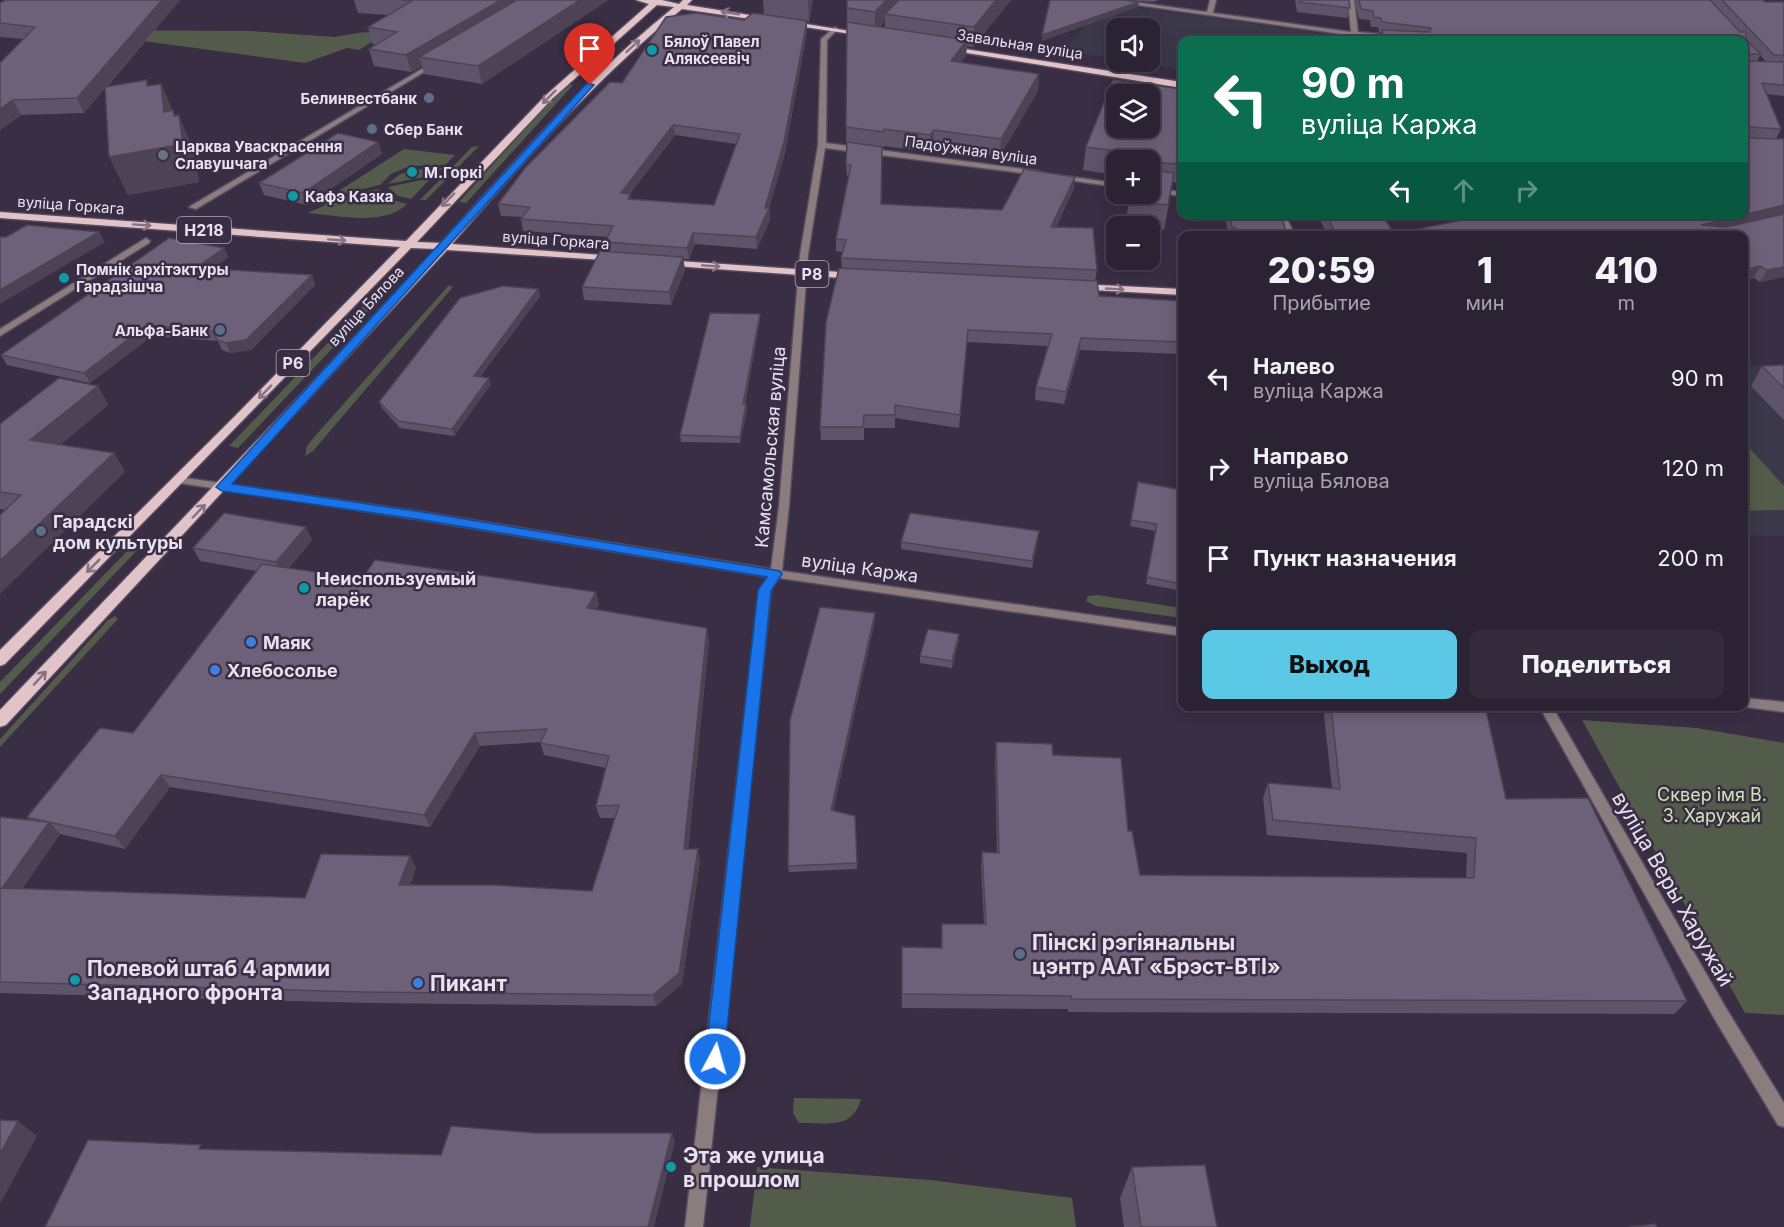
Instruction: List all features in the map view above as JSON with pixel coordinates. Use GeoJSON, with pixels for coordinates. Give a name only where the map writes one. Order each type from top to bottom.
{"type":"FeatureCollection","features":[{"type":"Feature","properties":{"kind":"main road"},"geometry":{"type":"LineString","coordinates":[[640,0],[684,3],[877,36]]}},
{"type":"Feature","properties":{"kind":"main road","name":"вуліца Бялова"},"geometry":{"type":"LineString","coordinates":[[0,660],[179,480],[572,74],[657,1]]}},
{"type":"Feature","properties":{"kind":"main road","name":"вуліца Бялова"},"geometry":{"type":"LineString","coordinates":[[0,721],[222,487],[443,247],[507,173],[590,85],[684,3]]}},
{"type":"Feature","properties":{"kind":"main road","name":"Завальная вуліца"},"geometry":{"type":"LineString","coordinates":[[935,46],[1178,84]]}},
{"type":"Feature","properties":{"kind":"main road","name":"вуліца Горкага"},"geometry":{"type":"LineString","coordinates":[[0,215],[626,260]]}},
{"type":"Feature","properties":{"kind":"main road","name":"Р8"},"geometry":{"type":"LineString","coordinates":[[649,261],[871,277]]}},
{"type":"Feature","properties":{"kind":"main road"},"geometry":{"type":"LineString","coordinates":[[1062,286],[1178,292]]}},
{"type":"Feature","properties":{"kind":"street"},"geometry":{"type":"LineString","coordinates":[[1105,0],[1378,36]]}},
{"type":"Feature","properties":{"kind":"street"},"geometry":{"type":"LineString","coordinates":[[1210,14],[1213,0]]}},
{"type":"Feature","properties":{"kind":"street"},"geometry":{"type":"LineString","coordinates":[[1351,0],[1355,34]]}},
{"type":"Feature","properties":{"kind":"street","name":"Камсамольская вуліца"},"geometry":{"type":"LineString","coordinates":[[694,1227],[765,590],[776,574],[803,273],[822,145],[824,39],[835,29]]}},
{"type":"Feature","properties":{"kind":"street"},"geometry":{"type":"LineString","coordinates":[[193,207],[447,55]]}},
{"type":"Feature","properties":{"kind":"street","name":"Падоўжная вуліца"},"geometry":{"type":"LineString","coordinates":[[822,145],[1106,184]]}},
{"type":"Feature","properties":{"kind":"street"},"geometry":{"type":"LineString","coordinates":[[1160,192],[1178,194]]}},
{"type":"Feature","properties":{"kind":"street"},"geometry":{"type":"LineString","coordinates":[[0,333],[4,326],[146,241]]}},
{"type":"Feature","properties":{"kind":"street","name":"вуліца Каржа"},"geometry":{"type":"LineString","coordinates":[[179,480],[422,516],[776,574],[1178,631]]}},
{"type":"Feature","properties":{"kind":"street"},"geometry":{"type":"LineString","coordinates":[[1748,703],[1784,707]]}},
{"type":"Feature","properties":{"kind":"street","name":"вуліца Веры Харужай"},"geometry":{"type":"LineString","coordinates":[[1548,711],[1784,1119]]}},
{"type":"Feature","properties":{"kind":"shaded area"},"geometry":{"type":"Polygon","coordinates":[[[1100,3],[1314,32],[1312,36],[1178,36],[1178,68],[1160,66],[1160,18],[1106,18],[1106,57],[1064,51],[1092,18],[1100,3]]]}},
{"type":"Feature","properties":{"kind":"shaded area"},"geometry":{"type":"Polygon","coordinates":[[[1784,364],[1784,536],[1748,535],[1748,366],[1784,364]]]}},
{"type":"Feature","properties":{"kind":"green space"},"geometry":{"type":"Polygon","coordinates":[[[80,30],[250,31],[334,37],[365,32],[382,35],[359,50],[347,48],[305,63],[80,30]]]}},
{"type":"Feature","properties":{"kind":"green space"},"geometry":{"type":"Polygon","coordinates":[[[566,84],[573,85],[466,203],[459,202],[566,84]]]}},
{"type":"Feature","properties":{"kind":"green space"},"geometry":{"type":"Polygon","coordinates":[[[479,146],[426,200],[420,200],[472,147],[479,146]]]}},
{"type":"Feature","properties":{"kind":"green space"},"geometry":{"type":"Polygon","coordinates":[[[404,149],[455,155],[445,165],[410,166],[391,174],[380,185],[329,197],[404,149]]]}},
{"type":"Feature","properties":{"kind":"green space"},"geometry":{"type":"Polygon","coordinates":[[[431,167],[443,168],[434,175],[388,184],[400,174],[431,167]]]}},
{"type":"Feature","properties":{"kind":"green space"},"geometry":{"type":"Polygon","coordinates":[[[431,178],[411,199],[398,196],[388,187],[431,178]]]}},
{"type":"Feature","properties":{"kind":"green space"},"geometry":{"type":"Polygon","coordinates":[[[379,189],[380,194],[386,198],[407,204],[397,211],[373,217],[307,213],[324,206],[327,200],[379,189]]]}},
{"type":"Feature","properties":{"kind":"green space"},"geometry":{"type":"Polygon","coordinates":[[[389,279],[397,280],[238,448],[229,446],[389,279]]]}},
{"type":"Feature","properties":{"kind":"green space"},"geometry":{"type":"Polygon","coordinates":[[[449,285],[453,287],[313,451],[305,456],[307,446],[315,436],[449,285]]]}},
{"type":"Feature","properties":{"kind":"green space"},"geometry":{"type":"Polygon","coordinates":[[[1748,446],[1784,486],[1784,510],[1748,511],[1748,446]]]}},
{"type":"Feature","properties":{"kind":"green space"},"geometry":{"type":"Polygon","coordinates":[[[136,542],[144,543],[0,694],[0,682],[136,542]]]}},
{"type":"Feature","properties":{"kind":"green space"},"geometry":{"type":"Polygon","coordinates":[[[1097,595],[1178,607],[1178,617],[1096,606],[1086,601],[1088,596],[1097,595]]]}},
{"type":"Feature","properties":{"kind":"green space"},"geometry":{"type":"Polygon","coordinates":[[[115,616],[118,619],[0,747],[0,739],[108,620],[115,616]]]}},
{"type":"Feature","properties":{"kind":"green space","name":"Сквер імя В. З. Харужай"},"geometry":{"type":"Polygon","coordinates":[[[1582,720],[1697,728],[1784,743],[1784,1015],[1745,1013],[1582,720]]]}},
{"type":"Feature","properties":{"kind":"green space"},"geometry":{"type":"Polygon","coordinates":[[[794,1098],[861,1099],[857,1109],[845,1120],[837,1123],[799,1123],[793,1113],[794,1098]]]}},
{"type":"Feature","properties":{"kind":"green space"},"geometry":{"type":"Polygon","coordinates":[[[757,1167],[930,1180],[1072,1198],[1076,1227],[750,1227],[757,1167]]]}},
{"type":"Feature","properties":{"kind":"building"},"geometry":{"type":"Polygon","coordinates":[[[6,0],[162,0],[77,98],[13,100],[0,109],[0,63],[35,27],[0,23],[0,3],[6,0]]]}},
{"type":"Feature","properties":{"kind":"building"},"geometry":{"type":"Polygon","coordinates":[[[401,0],[501,0],[406,55],[369,49],[397,32],[368,27],[412,1],[401,0]]]}},
{"type":"Feature","properties":{"kind":"building"},"geometry":{"type":"Polygon","coordinates":[[[517,0],[580,0],[478,66],[419,57],[517,0]]]}},
{"type":"Feature","properties":{"kind":"building"},"geometry":{"type":"Polygon","coordinates":[[[847,0],[886,0],[875,12],[847,8],[847,0]]]}},
{"type":"Feature","properties":{"kind":"building"},"geometry":{"type":"Polygon","coordinates":[[[899,0],[996,0],[974,27],[885,14],[899,0]]]}},
{"type":"Feature","properties":{"kind":"building"},"geometry":{"type":"Polygon","coordinates":[[[1050,0],[1124,0],[1139,2],[1042,35],[1050,0]]]}},
{"type":"Feature","properties":{"kind":"building"},"geometry":{"type":"Polygon","coordinates":[[[1299,0],[1349,0],[1350,8],[1299,2],[1299,0]]]}},
{"type":"Feature","properties":{"kind":"building"},"geometry":{"type":"Polygon","coordinates":[[[1359,0],[1710,0],[1740,32],[1746,32],[1746,36],[1383,36],[1382,30],[1430,32],[1431,28],[1382,22],[1381,18],[1374,17],[1373,11],[1361,9],[1359,0]]]}},
{"type":"Feature","properties":{"kind":"building"},"geometry":{"type":"Polygon","coordinates":[[[1722,0],[1784,2],[1784,55],[1774,55],[1722,0]]]}},
{"type":"Feature","properties":{"kind":"building"},"geometry":{"type":"Polygon","coordinates":[[[696,13],[744,20],[753,13],[807,21],[784,142],[765,208],[769,208],[756,237],[693,233],[687,248],[605,242],[613,226],[521,219],[530,207],[498,204],[525,168],[610,82],[622,83],[666,17],[696,13]],[[673,125],[621,193],[630,194],[628,199],[714,205],[740,134],[673,125]]]}},
{"type":"Feature","properties":{"kind":"building"},"geometry":{"type":"Polygon","coordinates":[[[847,22],[967,40],[951,61],[1039,74],[1001,139],[934,130],[930,135],[846,127],[847,22]]]}},
{"type":"Feature","properties":{"kind":"building"},"geometry":{"type":"Polygon","coordinates":[[[1748,42],[1761,54],[1748,54],[1748,42]]]}},
{"type":"Feature","properties":{"kind":"building"},"geometry":{"type":"Polygon","coordinates":[[[1748,61],[1784,62],[1784,85],[1762,83],[1781,129],[1749,127],[1748,61]]]}},
{"type":"Feature","properties":{"kind":"building"},"geometry":{"type":"Polygon","coordinates":[[[147,80],[147,86],[161,84],[164,112],[173,110],[174,116],[179,115],[183,144],[109,157],[105,87],[147,80]]]}},
{"type":"Feature","properties":{"kind":"building"},"geometry":{"type":"Polygon","coordinates":[[[1113,80],[1144,84],[1111,84],[1113,80]]]}},
{"type":"Feature","properties":{"kind":"building"},"geometry":{"type":"Polygon","coordinates":[[[1160,86],[1178,88],[1178,158],[1176,164],[1160,163],[1160,150],[1109,150],[1086,147],[1106,97],[1106,138],[1160,138],[1160,86]]]}},
{"type":"Feature","properties":{"kind":"building"},"geometry":{"type":"Polygon","coordinates":[[[338,133],[378,142],[303,193],[259,183],[338,133]]]}},
{"type":"Feature","properties":{"kind":"building"},"geometry":{"type":"Polygon","coordinates":[[[1748,138],[1784,139],[1784,205],[1748,214],[1748,138]]]}},
{"type":"Feature","properties":{"kind":"building"},"geometry":{"type":"Polygon","coordinates":[[[847,142],[882,147],[881,204],[1002,210],[1024,169],[1075,177],[1051,227],[1093,228],[1097,270],[841,258],[846,240],[836,239],[851,165],[846,165],[847,142]]]}},
{"type":"Feature","properties":{"kind":"building"},"geometry":{"type":"Polygon","coordinates":[[[1160,171],[1174,173],[1168,205],[1158,204],[1160,171]]]}},
{"type":"Feature","properties":{"kind":"building"},"geometry":{"type":"Polygon","coordinates":[[[1784,214],[1784,267],[1767,270],[1760,266],[1748,269],[1748,231],[1409,231],[1468,219],[1726,219],[1701,225],[1726,227],[1784,214]]]}},
{"type":"Feature","properties":{"kind":"building"},"geometry":{"type":"Polygon","coordinates":[[[1230,219],[1282,219],[1286,231],[1237,231],[1236,228],[1232,227],[1230,219]]]}},
{"type":"Feature","properties":{"kind":"building"},"geometry":{"type":"Polygon","coordinates":[[[1328,219],[1385,219],[1392,231],[1334,231],[1328,219]]]}},
{"type":"Feature","properties":{"kind":"building"},"geometry":{"type":"Polygon","coordinates":[[[27,225],[99,232],[0,290],[0,237],[6,237],[27,225]]]}},
{"type":"Feature","properties":{"kind":"building"},"geometry":{"type":"Polygon","coordinates":[[[169,238],[224,248],[196,268],[312,275],[246,340],[226,343],[217,340],[213,331],[147,325],[84,373],[1,355],[169,238]]]}},
{"type":"Feature","properties":{"kind":"building"},"geometry":{"type":"Polygon","coordinates":[[[600,251],[683,257],[669,292],[582,287],[600,251]]]}},
{"type":"Feature","properties":{"kind":"building"},"geometry":{"type":"Polygon","coordinates":[[[839,268],[1097,281],[1099,296],[1178,301],[1178,342],[1081,338],[1066,392],[1036,387],[1052,334],[968,330],[960,415],[895,405],[895,415],[864,415],[863,427],[820,427],[826,322],[839,268]]]}},
{"type":"Feature","properties":{"kind":"building"},"geometry":{"type":"Polygon","coordinates":[[[503,286],[538,289],[474,376],[489,378],[452,429],[398,421],[379,402],[460,298],[503,286]]]}},
{"type":"Feature","properties":{"kind":"building"},"geometry":{"type":"Polygon","coordinates":[[[710,313],[760,314],[743,404],[746,404],[740,437],[680,435],[710,313]]]}},
{"type":"Feature","properties":{"kind":"building"},"geometry":{"type":"Polygon","coordinates":[[[1784,365],[1784,388],[1762,366],[1784,365]]]}},
{"type":"Feature","properties":{"kind":"building"},"geometry":{"type":"Polygon","coordinates":[[[59,378],[98,386],[30,440],[114,453],[0,561],[0,515],[21,495],[0,492],[0,424],[59,378]]]}},
{"type":"Feature","properties":{"kind":"building"},"geometry":{"type":"Polygon","coordinates":[[[1138,482],[1178,489],[1178,583],[1147,577],[1157,524],[1131,520],[1138,482]]]}},
{"type":"Feature","properties":{"kind":"building"},"geometry":{"type":"Polygon","coordinates":[[[224,513],[306,527],[276,562],[193,548],[224,513]]]}},
{"type":"Feature","properties":{"kind":"building"},"geometry":{"type":"Polygon","coordinates":[[[910,513],[1039,531],[1032,561],[901,542],[910,513]]]}},
{"type":"Feature","properties":{"kind":"building"},"geometry":{"type":"Polygon","coordinates":[[[375,560],[596,592],[587,608],[707,628],[684,849],[698,849],[679,973],[653,995],[361,992],[0,982],[0,817],[48,822],[27,817],[100,728],[133,733],[262,564],[362,579],[375,560]],[[547,729],[475,733],[424,815],[161,775],[115,836],[49,822],[2,888],[305,898],[321,854],[410,856],[399,885],[493,885],[592,891],[619,805],[596,806],[609,756],[540,743],[547,729]]]}},
{"type":"Feature","properties":{"kind":"building"},"geometry":{"type":"Polygon","coordinates":[[[820,607],[875,613],[831,810],[855,816],[857,863],[788,866],[790,720],[820,607]]]}},
{"type":"Feature","properties":{"kind":"building"},"geometry":{"type":"Polygon","coordinates":[[[928,629],[959,634],[952,661],[920,656],[928,629]]]}},
{"type":"Feature","properties":{"kind":"building"},"geometry":{"type":"Polygon","coordinates":[[[1332,711],[1486,711],[1506,799],[1588,798],[1687,1001],[1071,999],[1071,996],[902,994],[902,947],[942,948],[942,924],[986,924],[982,852],[999,853],[996,742],[1052,744],[1053,755],[1121,758],[1128,831],[1132,831],[1140,875],[1474,878],[1476,838],[1273,820],[1268,783],[1340,789],[1332,711]]]}},
{"type":"Feature","properties":{"kind":"building"},"geometry":{"type":"Polygon","coordinates":[[[0,1120],[18,1121],[0,1154],[0,1120]]]}},
{"type":"Feature","properties":{"kind":"building"},"geometry":{"type":"Polygon","coordinates":[[[451,1126],[535,1133],[672,1133],[648,1227],[45,1227],[88,1140],[201,1145],[199,1149],[441,1155],[451,1126]]]}},
{"type":"Feature","properties":{"kind":"building"},"geometry":{"type":"Polygon","coordinates":[[[1205,1165],[1217,1227],[1141,1227],[1132,1167],[1205,1165]]]}},
{"type":"Feature","properties":{"kind":"building"},"geometry":{"type":"Polygon","coordinates":[[[1655,1224],[1657,1227],[1629,1227],[1655,1224]]]}},
{"type":"Feature","properties":{"kind":"place","name":"Бялоў Павел Аляксеевіч"},"geometry":{"type":"Point","coordinates":[652,50]}},
{"type":"Feature","properties":{"kind":"place","name":"Белинвестбанк"},"geometry":{"type":"Point","coordinates":[429,98]}},
{"type":"Feature","properties":{"kind":"place","name":"Сбер Банк"},"geometry":{"type":"Point","coordinates":[372,129]}},
{"type":"Feature","properties":{"kind":"place","name":"Царква Уваскрасення Славушчага"},"geometry":{"type":"Point","coordinates":[163,155]}},
{"type":"Feature","properties":{"kind":"place","name":"М.Горкі"},"geometry":{"type":"Point","coordinates":[412,172]}},
{"type":"Feature","properties":{"kind":"place","name":"Кафэ Казка"},"geometry":{"type":"Point","coordinates":[293,196]}},
{"type":"Feature","properties":{"kind":"place","name":"Помнік архітэктуры Гарадзішча"},"geometry":{"type":"Point","coordinates":[64,278]}},
{"type":"Feature","properties":{"kind":"place","name":"Альфа-Банк"},"geometry":{"type":"Point","coordinates":[220,330]}},
{"type":"Feature","properties":{"kind":"place","name":"Гарадскі дом культуры"},"geometry":{"type":"Point","coordinates":[41,531]}},
{"type":"Feature","properties":{"kind":"place","name":"Неиспользуемый ларёк"},"geometry":{"type":"Point","coordinates":[304,588]}},
{"type":"Feature","properties":{"kind":"place","name":"Маяк"},"geometry":{"type":"Point","coordinates":[251,642]}},
{"type":"Feature","properties":{"kind":"place","name":"Хлебосолье"},"geometry":{"type":"Point","coordinates":[215,670]}},
{"type":"Feature","properties":{"kind":"place","name":"Пінскі рэгіянальны цэнтр ААТ «Брэст-ВТІ»"},"geometry":{"type":"Point","coordinates":[1020,954]}},
{"type":"Feature","properties":{"kind":"place","name":"Полевой штаб 4 армии Западного фронта"},"geometry":{"type":"Point","coordinates":[75,980]}},
{"type":"Feature","properties":{"kind":"place","name":"Пикант"},"geometry":{"type":"Point","coordinates":[418,983]}},
{"type":"Feature","properties":{"kind":"place","name":"Эта же улица в прошлом"},"geometry":{"type":"Point","coordinates":[671,1167]}},
{"type":"Feature","properties":{"kind":"route"},"geometry":{"type":"LineString","coordinates":[[590,85],[475,208],[417,277],[222,487],[422,516],[776,574],[765,590],[746,746],[715,1059]]}}]}
